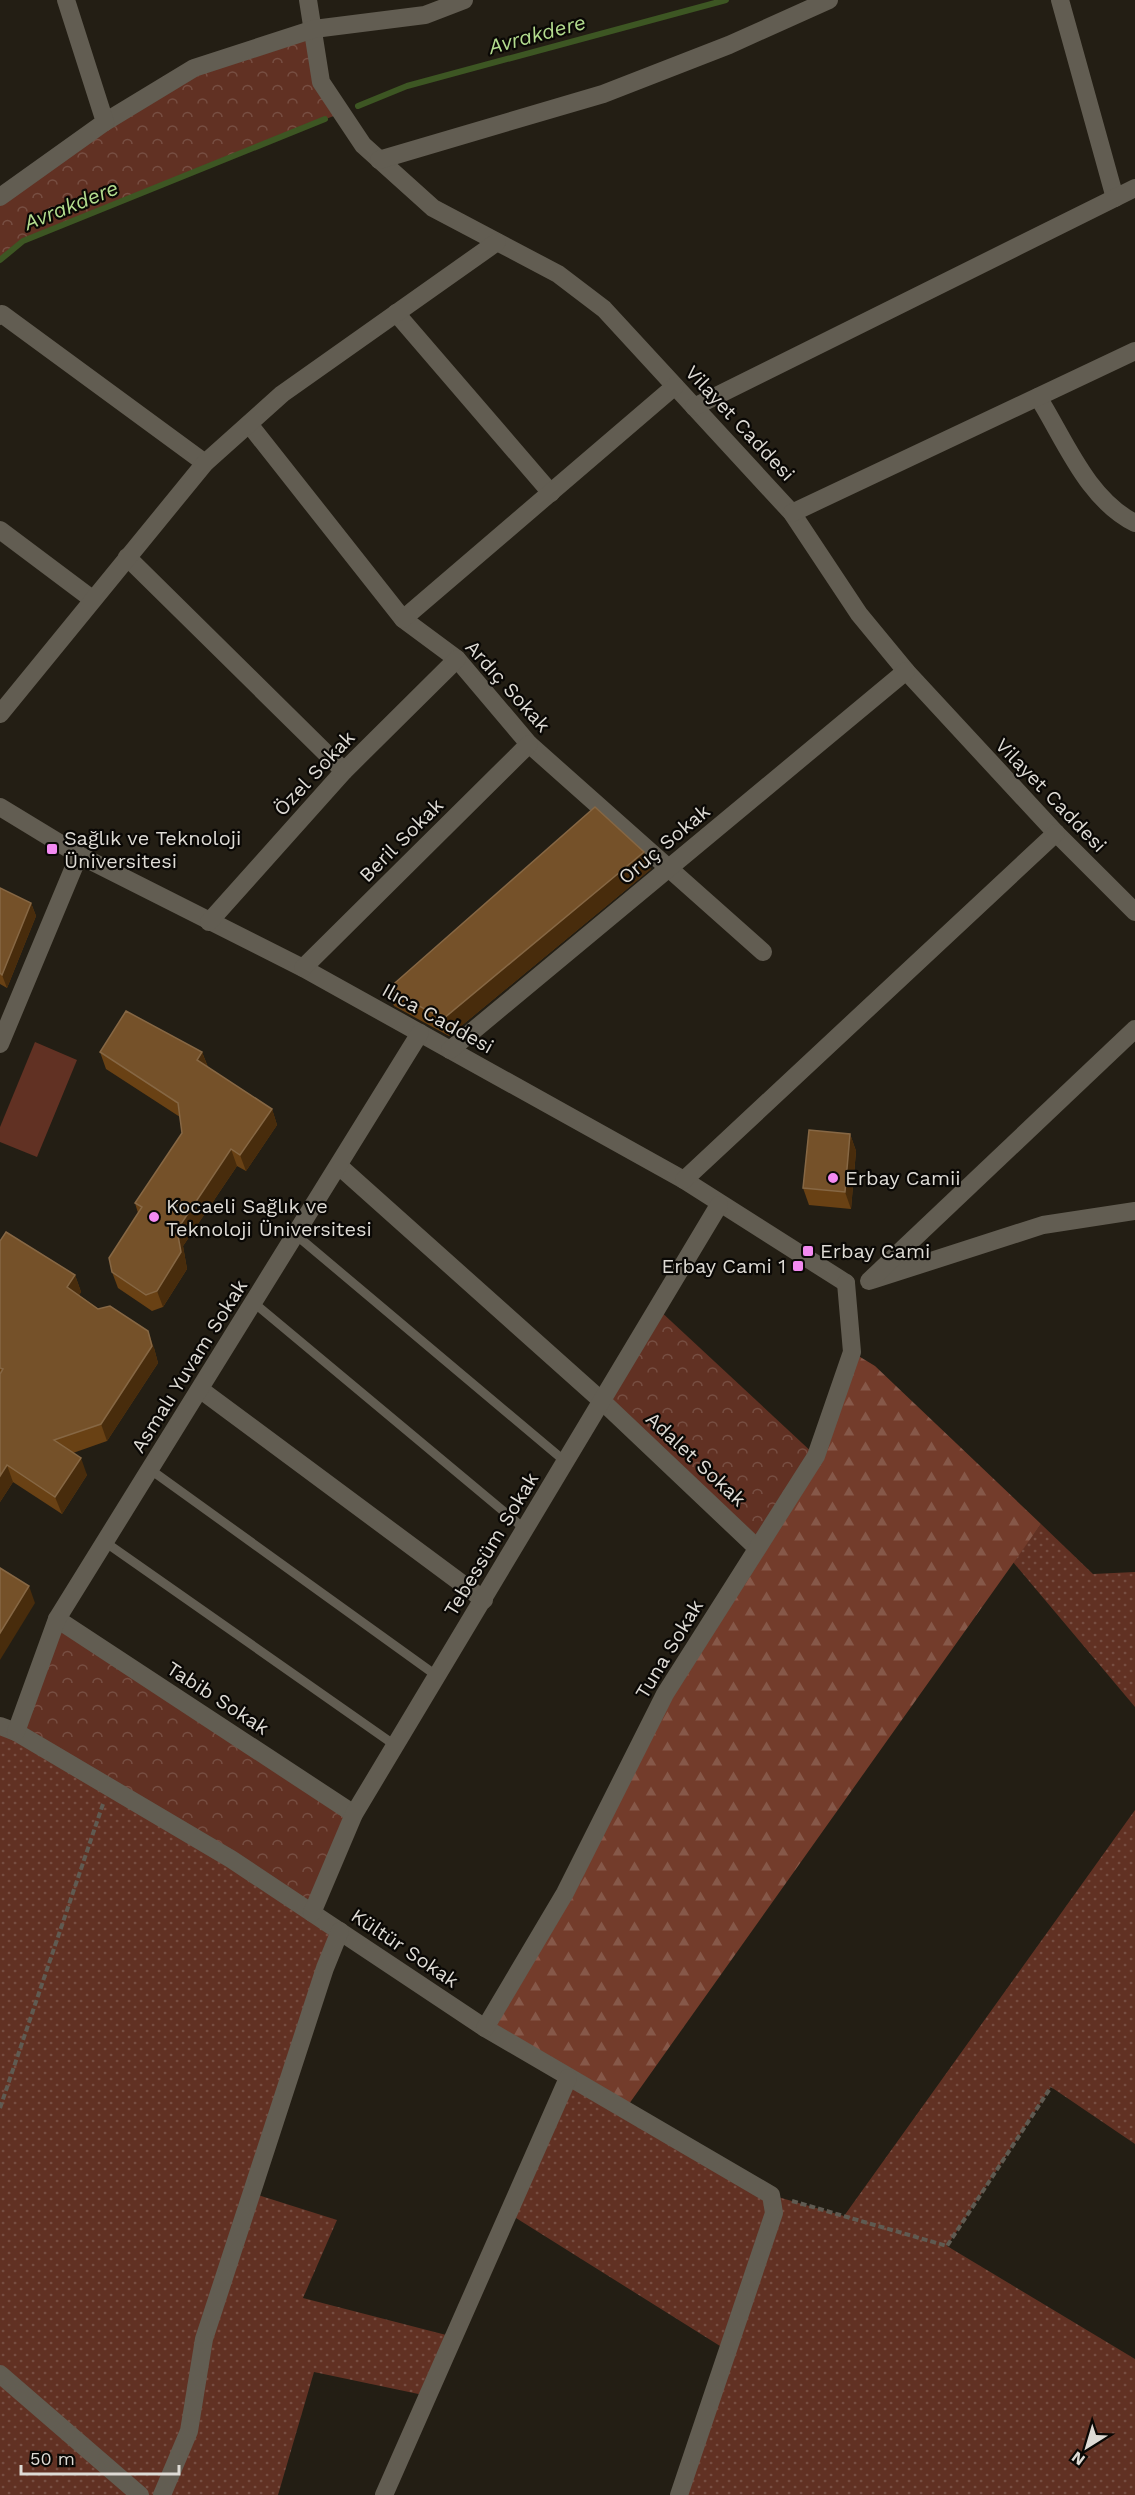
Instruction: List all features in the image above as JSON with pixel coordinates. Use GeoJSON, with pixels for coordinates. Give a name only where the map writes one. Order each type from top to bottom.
{"type":"FeatureCollection","features":[{"type":"Feature","properties":{"kind":"street"},"geometry":{"type":"LineString","coordinates":[[66,0],[105,122]]}},
{"type":"Feature","properties":{"kind":"street","name":"Vilayet Caddesi"},"geometry":{"type":"LineString","coordinates":[[308,0],[321,82],[363,145],[433,208],[558,274],[603,309],[792,513],[859,614],[906,671],[1056,833],[1135,912]]}},
{"type":"Feature","properties":{"kind":"street"},"geometry":{"type":"LineString","coordinates":[[0,197],[105,122],[194,68],[314,28],[424,15],[464,0]]}},
{"type":"Feature","properties":{"kind":"street"},"geometry":{"type":"LineString","coordinates":[[379,160],[603,94],[729,45],[829,0]]}},
{"type":"Feature","properties":{"kind":"street"},"geometry":{"type":"LineString","coordinates":[[1060,0],[1115,198]]}},
{"type":"Feature","properties":{"kind":"street"},"geometry":{"type":"LineString","coordinates":[[694,407],[1135,188]]}},
{"type":"Feature","properties":{"kind":"street"},"geometry":{"type":"LineString","coordinates":[[0,714],[205,463],[282,394],[497,242]]}},
{"type":"Feature","properties":{"kind":"street"},"geometry":{"type":"LineString","coordinates":[[396,313],[551,493]]}},
{"type":"Feature","properties":{"kind":"street"},"geometry":{"type":"LineString","coordinates":[[0,316],[2,314],[205,463]]}},
{"type":"Feature","properties":{"kind":"street"},"geometry":{"type":"LineString","coordinates":[[792,513],[1135,351]]}},
{"type":"Feature","properties":{"kind":"street"},"geometry":{"type":"LineString","coordinates":[[403,619],[675,386]]}},
{"type":"Feature","properties":{"kind":"street"},"geometry":{"type":"LineString","coordinates":[[1038,397],[1096,492],[1118,514],[1135,523]]}},
{"type":"Feature","properties":{"kind":"street","name":"Ardıç Sokak"},"geometry":{"type":"LineString","coordinates":[[249,424],[403,619],[457,659],[529,744],[763,952]]}},
{"type":"Feature","properties":{"kind":"street"},"geometry":{"type":"LineString","coordinates":[[0,530],[92,599]]}},
{"type":"Feature","properties":{"kind":"street"},"geometry":{"type":"LineString","coordinates":[[127,556],[344,771]]}},
{"type":"Feature","properties":{"kind":"street","name":"Özel Sokak"},"geometry":{"type":"LineString","coordinates":[[209,922],[344,771],[457,659]]}},
{"type":"Feature","properties":{"kind":"street","name":"Oruç Sokak"},"geometry":{"type":"LineString","coordinates":[[450,1050],[906,671]]}},
{"type":"Feature","properties":{"kind":"street","name":"Beril Sokak"},"geometry":{"type":"LineString","coordinates":[[303,968],[529,744]]}},
{"type":"Feature","properties":{"kind":"street","name":"Ilıca Caddesi"},"geometry":{"type":"LineString","coordinates":[[0,807],[79,855],[303,968],[684,1180],[719,1205],[846,1283]]}},
{"type":"Feature","properties":{"kind":"street"},"geometry":{"type":"LineString","coordinates":[[684,1180],[1056,833]]}},
{"type":"Feature","properties":{"kind":"street"},"geometry":{"type":"LineString","coordinates":[[0,1044],[79,855]]}},
{"type":"Feature","properties":{"kind":"street"},"geometry":{"type":"LineString","coordinates":[[869,1281],[1135,1029]]}},
{"type":"Feature","properties":{"kind":"street","name":"Asmalı Yuvam Sokak"},"geometry":{"type":"LineString","coordinates":[[8,1729],[57,1619],[201,1390],[420,1033]]}},
{"type":"Feature","properties":{"kind":"street","name":"Adalet Sokak"},"geometry":{"type":"LineString","coordinates":[[339,1166],[603,1402],[757,1548]]}},
{"type":"Feature","properties":{"kind":"street","name":"Tebessüm Sokak"},"geometry":{"type":"LineString","coordinates":[[312,1913],[354,1814],[567,1463],[719,1205]]}},
{"type":"Feature","properties":{"kind":"street"},"geometry":{"type":"LineString","coordinates":[[846,1283],[869,1281],[1043,1225],[1135,1211]]}},
{"type":"Feature","properties":{"kind":"street","name":"Tuna Sokak"},"geometry":{"type":"LineString","coordinates":[[485,2028],[566,1893],[665,1694],[816,1456],[852,1352],[846,1283]]}},
{"type":"Feature","properties":{"kind":"street"},"geometry":{"type":"LineString","coordinates":[[201,1390],[484,1600]]}},
{"type":"Feature","properties":{"kind":"street","name":"Tabib Sokak"},"geometry":{"type":"LineString","coordinates":[[57,1619],[354,1814]]}},
{"type":"Feature","properties":{"kind":"street","name":"Kültür Sokak"},"geometry":{"type":"LineString","coordinates":[[8,1729],[231,1859],[485,2028],[771,2195]]}},
{"type":"Feature","properties":{"kind":"street"},"geometry":{"type":"LineString","coordinates":[[162,2495],[189,2432],[204,2339],[321,1979],[340,1931]]}},
{"type":"Feature","properties":{"kind":"street"},"geometry":{"type":"LineString","coordinates":[[384,2495],[568,2078]]}},
{"type":"Feature","properties":{"kind":"street"},"geometry":{"type":"LineString","coordinates":[[679,2495],[774,2213],[771,2195]]}},
{"type":"Feature","properties":{"kind":"street"},"geometry":{"type":"LineString","coordinates":[[0,2374],[140,2495]]}},
{"type":"Feature","properties":{"kind":"lane"},"geometry":{"type":"LineString","coordinates":[[296,1235],[567,1463]]}},
{"type":"Feature","properties":{"kind":"lane"},"geometry":{"type":"LineString","coordinates":[[254,1303],[526,1530]]}},
{"type":"Feature","properties":{"kind":"lane"},"geometry":{"type":"LineString","coordinates":[[151,1470],[437,1677]]}},
{"type":"Feature","properties":{"kind":"lane"},"geometry":{"type":"LineString","coordinates":[[105,1542],[396,1746]]}},
{"type":"Feature","properties":{"kind":"path"},"geometry":{"type":"LineString","coordinates":[[0,2108],[109,1787]]}},
{"type":"Feature","properties":{"kind":"path"},"geometry":{"type":"LineString","coordinates":[[771,2195],[947,2246],[1051,2087]]}},
{"type":"Feature","properties":{"kind":"green space"},"geometry":{"type":"Polygon","coordinates":[[[314,29],[321,82],[341,113],[23,241],[0,260],[0,197],[194,68],[314,29]]]}},
{"type":"Feature","properties":{"kind":"green space"},"geometry":{"type":"Polygon","coordinates":[[[35,1042],[77,1060],[37,1157],[0,1142],[0,1127],[35,1042]]]}},
{"type":"Feature","properties":{"kind":"green space"},"geometry":{"type":"Polygon","coordinates":[[[658,1309],[816,1456],[757,1548],[603,1402],[658,1309]]]}},
{"type":"Feature","properties":{"kind":"green space"},"geometry":{"type":"Polygon","coordinates":[[[852,1352],[875,1366],[1041,1524],[624,2111],[485,2028],[665,1694],[816,1456],[852,1352]]]}},
{"type":"Feature","properties":{"kind":"green space"},"geometry":{"type":"Polygon","coordinates":[[[1041,1524],[1093,1574],[1135,1572],[1135,1707],[1013,1562],[1041,1524]]]}},
{"type":"Feature","properties":{"kind":"green space"},"geometry":{"type":"Polygon","coordinates":[[[57,1619],[354,1814],[312,1913],[16,1732],[57,1619]]]}},
{"type":"Feature","properties":{"kind":"green space"},"geometry":{"type":"Polygon","coordinates":[[[0,1726],[340,1931],[252,2193],[337,2220],[303,2298],[454,2337],[428,2396],[314,2372],[278,2495],[0,2495],[0,1726]]]}},
{"type":"Feature","properties":{"kind":"green space"},"geometry":{"type":"Polygon","coordinates":[[[1135,1810],[1135,2144],[1051,2087],[947,2246],[1135,2359],[1135,2495],[679,2495],[728,2351],[508,2213],[568,2078],[771,2195],[844,2216],[1135,1810]]]}},
{"type":"Feature","properties":{"kind":"building"},"geometry":{"type":"Polygon","coordinates":[[[595,807],[644,852],[443,1019],[388,989],[595,807]]]}},
{"type":"Feature","properties":{"kind":"building"},"geometry":{"type":"Polygon","coordinates":[[[0,888],[31,903],[2,975],[0,973],[0,888]]]}},
{"type":"Feature","properties":{"kind":"building"},"geometry":{"type":"Polygon","coordinates":[[[126,1011],[202,1052],[197,1060],[272,1109],[240,1155],[231,1149],[177,1230],[181,1252],[157,1291],[146,1295],[112,1272],[109,1258],[142,1207],[135,1203],[182,1133],[178,1103],[100,1052],[126,1011]]]}},
{"type":"Feature","properties":{"kind":"building"},"geometry":{"type":"Polygon","coordinates":[[[809,1130],[850,1134],[845,1192],[803,1188],[809,1130]]]}},
{"type":"Feature","properties":{"kind":"building"},"geometry":{"type":"Polygon","coordinates":[[[6,1232],[75,1275],[67,1287],[98,1309],[110,1306],[148,1331],[152,1346],[101,1424],[54,1440],[81,1458],[55,1497],[7,1465],[0,1476],[0,1374],[3,1369],[0,1368],[0,1241],[6,1232]]]}},
{"type":"Feature","properties":{"kind":"building"},"geometry":{"type":"Polygon","coordinates":[[[0,1568],[29,1586],[0,1633],[0,1568]]]}},
{"type":"Feature","properties":{"kind":"waterway","name":"Avrakdere"},"geometry":{"type":"LineString","coordinates":[[358,106],[407,86],[726,0]]}},
{"type":"Feature","properties":{"kind":"waterway","name":"Avrakdere"},"geometry":{"type":"LineString","coordinates":[[0,260],[23,241],[325,119]]}},
{"type":"Feature","properties":{"kind":"place","name":"Sağlık ve Teknoloji Üniversitesi"},"geometry":{"type":"Point","coordinates":[52,849]}},
{"type":"Feature","properties":{"kind":"place","name":"Erbay Camii"},"geometry":{"type":"Point","coordinates":[833,1178]}},
{"type":"Feature","properties":{"kind":"place","name":"Kocaeli Sağlık ve Teknoloji Üniversitesi"},"geometry":{"type":"Point","coordinates":[154,1217]}},
{"type":"Feature","properties":{"kind":"place","name":"Erbay Cami"},"geometry":{"type":"Point","coordinates":[808,1251]}},
{"type":"Feature","properties":{"kind":"place","name":"Erbay Cami 1"},"geometry":{"type":"Point","coordinates":[798,1266]}}]}
